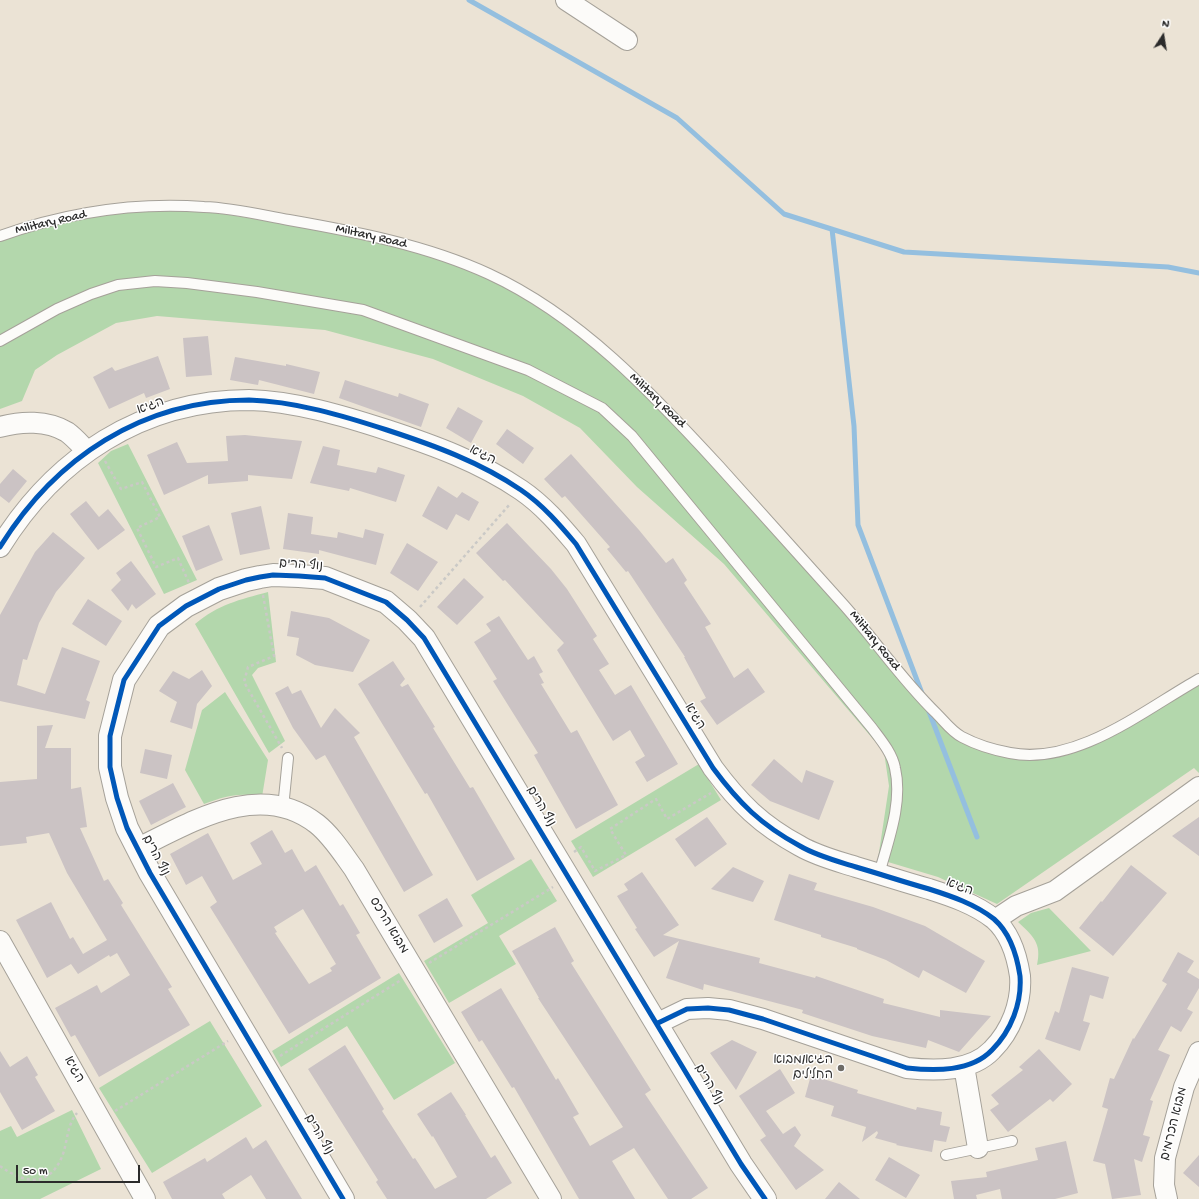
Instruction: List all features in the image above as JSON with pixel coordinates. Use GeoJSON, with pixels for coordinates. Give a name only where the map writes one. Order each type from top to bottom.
{"type":"FeatureCollection","features":[{"type":"Feature","properties":{"kind":"street"},"geometry":{"type":"LineString","coordinates":[[566,0],[627,40]]}},
{"type":"Feature","properties":{"kind":"street","name":"הגיא"},"geometry":{"type":"LineString","coordinates":[[0,547],[13,526],[54,477],[92,448],[109,437],[144,420],[189,406],[220,401],[251,400],[297,406],[345,416],[427,443],[490,472],[522,491],[551,515],[576,544],[600,580],[694,738],[725,784],[754,817],[800,847],[833,860],[946,894],[972,905],[995,920],[1009,937],[1018,961],[1020,981],[1018,1003],[1002,1040],[989,1053],[964,1066],[932,1071],[907,1068],[763,1019],[729,1010],[708,1008],[688,1010],[658,1023]]}},
{"type":"Feature","properties":{"kind":"street"},"geometry":{"type":"LineString","coordinates":[[0,427],[17,422],[42,424],[66,432],[92,448]]}},
{"type":"Feature","properties":{"kind":"street","name":"נוף הרים"},"geometry":{"type":"LineString","coordinates":[[343,1199],[150,873],[128,828],[110,767],[110,736],[124,680],[159,626],[186,606],[218,590],[246,580],[273,575],[325,578],[386,602],[408,620],[424,638],[658,1023],[741,1164],[765,1199]]}},
{"type":"Feature","properties":{"kind":"street"},"geometry":{"type":"LineString","coordinates":[[995,920],[1016,906],[1055,891],[1199,787]]}},
{"type":"Feature","properties":{"kind":"street","name":"מבוא הרכס"},"geometry":{"type":"LineString","coordinates":[[138,848],[224,809],[249,804],[283,808],[296,812],[317,824],[354,869],[552,1199]]}},
{"type":"Feature","properties":{"kind":"street","name":"הגיא"},"geometry":{"type":"LineString","coordinates":[[0,941],[145,1199]]}},
{"type":"Feature","properties":{"kind":"street","name":"מבוא הכרמים"},"geometry":{"type":"LineString","coordinates":[[1167,1199],[1164,1185],[1165,1158],[1184,1087],[1199,1052]]}},
{"type":"Feature","properties":{"kind":"street"},"geometry":{"type":"LineString","coordinates":[[964,1066],[978,1148]]}},
{"type":"Feature","properties":{"kind":"lane","name":"Military Road"},"geometry":{"type":"LineString","coordinates":[[0,236],[30,226],[74,215],[156,206],[206,207],[353,232],[440,254],[491,275],[538,300],[594,342],[664,405],[847,608],[922,700],[959,736],[982,746],[1014,754],[1054,754],[1100,736],[1199,679]]}},
{"type":"Feature","properties":{"kind":"lane"},"geometry":{"type":"LineString","coordinates":[[0,341],[57,310],[91,294],[118,285],[155,281],[187,283],[257,292],[363,310],[528,370],[602,408],[632,436],[872,728],[889,752],[895,768],[897,805],[879,874]]}},
{"type":"Feature","properties":{"kind":"lane"},"geometry":{"type":"LineString","coordinates":[[283,808],[288,758]]}},
{"type":"Feature","properties":{"kind":"lane"},"geometry":{"type":"LineString","coordinates":[[946,1155],[1012,1141]]}},
{"type":"Feature","properties":{"kind":"path"},"geometry":{"type":"LineString","coordinates":[[92,448],[121,490],[142,482],[160,517],[137,528],[156,567],[178,558],[197,600]]}},
{"type":"Feature","properties":{"kind":"path"},"geometry":{"type":"LineString","coordinates":[[408,620],[522,491]]}},
{"type":"Feature","properties":{"kind":"path"},"geometry":{"type":"LineString","coordinates":[[260,577],[274,656],[248,667],[244,682],[288,758]]}},
{"type":"Feature","properties":{"kind":"path"},"geometry":{"type":"LineString","coordinates":[[559,860],[581,847],[595,871],[626,855],[610,828],[656,799],[667,819],[725,784]]}},
{"type":"Feature","properties":{"kind":"path"},"geometry":{"type":"LineString","coordinates":[[101,1120],[244,1032]]}},
{"type":"Feature","properties":{"kind":"path"},"geometry":{"type":"LineString","coordinates":[[0,1166],[26,1180],[39,1180],[54,1171],[62,1158],[72,1118],[89,1100]]}},
{"type":"Feature","properties":{"kind":"green space"},"geometry":{"type":"Polygon","coordinates":[[[156,210],[206,211],[352,235],[438,258],[489,279],[536,304],[591,345],[661,408],[957,739],[1013,758],[1055,757],[1102,740],[1199,684],[1199,773],[1194,768],[997,904],[938,877],[878,859],[889,786],[884,752],[724,564],[637,487],[580,428],[523,396],[433,359],[325,330],[157,316],[116,323],[57,355],[35,370],[22,401],[0,409],[0,240],[75,218],[156,210]]]}},
{"type":"Feature","properties":{"kind":"green space"},"geometry":{"type":"Polygon","coordinates":[[[128,444],[197,580],[164,594],[98,463],[111,451],[128,444]]]}},
{"type":"Feature","properties":{"kind":"green space"},"geometry":{"type":"Polygon","coordinates":[[[268,592],[276,662],[258,668],[252,675],[285,741],[269,753],[195,624],[221,607],[238,600],[268,592]]]}},
{"type":"Feature","properties":{"kind":"green space"},"geometry":{"type":"Polygon","coordinates":[[[225,692],[268,760],[262,797],[239,795],[204,804],[185,770],[202,710],[225,692]]]}},
{"type":"Feature","properties":{"kind":"green space"},"geometry":{"type":"Polygon","coordinates":[[[699,764],[721,800],[593,877],[571,841],[699,764]]]}},
{"type":"Feature","properties":{"kind":"green space"},"geometry":{"type":"Polygon","coordinates":[[[531,859],[557,901],[499,936],[516,964],[449,1003],[424,961],[488,923],[471,895],[531,859]]]}},
{"type":"Feature","properties":{"kind":"green space"},"geometry":{"type":"Polygon","coordinates":[[[1049,908],[1091,951],[1037,965],[1038,951],[1035,940],[1018,922],[1031,913],[1049,908]]]}},
{"type":"Feature","properties":{"kind":"green space"},"geometry":{"type":"Polygon","coordinates":[[[399,973],[455,1063],[394,1100],[347,1026],[281,1067],[272,1051],[399,973]]]}},
{"type":"Feature","properties":{"kind":"green space"},"geometry":{"type":"Polygon","coordinates":[[[210,1021],[262,1106],[152,1173],[99,1088],[210,1021]]]}},
{"type":"Feature","properties":{"kind":"green space"},"geometry":{"type":"Polygon","coordinates":[[[72,1110],[101,1169],[40,1199],[0,1199],[0,1131],[11,1126],[17,1137],[72,1110]]]}},
{"type":"Feature","properties":{"kind":"building"},"geometry":{"type":"Polygon","coordinates":[[[208,336],[212,375],[186,377],[183,338],[208,336]]]}},
{"type":"Feature","properties":{"kind":"building"},"geometry":{"type":"Polygon","coordinates":[[[158,356],[170,389],[146,398],[144,393],[109,409],[93,377],[112,367],[115,371],[158,356]]]}},
{"type":"Feature","properties":{"kind":"building"},"geometry":{"type":"Polygon","coordinates":[[[235,357],[286,366],[286,364],[320,372],[314,394],[259,380],[258,385],[230,380],[235,357]]]}},
{"type":"Feature","properties":{"kind":"building"},"geometry":{"type":"Polygon","coordinates":[[[345,380],[398,397],[399,393],[429,404],[421,427],[339,398],[345,380]]]}},
{"type":"Feature","properties":{"kind":"building"},"geometry":{"type":"Polygon","coordinates":[[[458,407],[483,421],[471,443],[446,428],[458,407]]]}},
{"type":"Feature","properties":{"kind":"building"},"geometry":{"type":"Polygon","coordinates":[[[507,429],[534,448],[523,464],[496,444],[507,429]]]}},
{"type":"Feature","properties":{"kind":"building"},"geometry":{"type":"Polygon","coordinates":[[[245,435],[302,441],[292,479],[248,475],[248,481],[208,484],[208,475],[164,495],[147,455],[177,442],[187,463],[228,461],[226,436],[245,435]]]}},
{"type":"Feature","properties":{"kind":"building"},"geometry":{"type":"Polygon","coordinates":[[[323,446],[340,450],[337,465],[376,473],[378,467],[405,475],[396,502],[350,488],[349,491],[310,483],[323,446]]]}},
{"type":"Feature","properties":{"kind":"building"},"geometry":{"type":"Polygon","coordinates":[[[571,454],[639,530],[666,563],[673,558],[687,580],[684,583],[711,624],[705,627],[734,678],[748,668],[765,692],[717,725],[700,701],[706,698],[685,657],[628,571],[626,572],[607,549],[610,547],[565,496],[562,498],[544,479],[571,454]]]}},
{"type":"Feature","properties":{"kind":"building"},"geometry":{"type":"Polygon","coordinates":[[[13,469],[27,481],[9,503],[0,496],[0,484],[13,469]]]}},
{"type":"Feature","properties":{"kind":"building"},"geometry":{"type":"Polygon","coordinates":[[[438,486],[457,498],[462,492],[479,502],[469,521],[456,514],[447,530],[422,516],[438,486]]]}},
{"type":"Feature","properties":{"kind":"building"},"geometry":{"type":"Polygon","coordinates":[[[86,501],[99,517],[108,509],[125,530],[98,550],[70,514],[86,501]]]}},
{"type":"Feature","properties":{"kind":"building"},"geometry":{"type":"Polygon","coordinates":[[[261,506],[270,549],[240,555],[231,513],[261,506]]]}},
{"type":"Feature","properties":{"kind":"building"},"geometry":{"type":"Polygon","coordinates":[[[288,513],[313,517],[311,534],[337,538],[338,532],[363,538],[365,529],[384,534],[376,565],[319,550],[319,554],[283,549],[288,513]]]}},
{"type":"Feature","properties":{"kind":"building"},"geometry":{"type":"Polygon","coordinates":[[[507,523],[551,569],[567,589],[597,636],[593,639],[609,664],[599,670],[615,695],[631,685],[678,764],[647,782],[635,762],[645,756],[630,730],[613,741],[557,650],[564,643],[505,580],[503,581],[476,553],[507,523]]]}},
{"type":"Feature","properties":{"kind":"building"},"geometry":{"type":"Polygon","coordinates":[[[209,525],[223,560],[196,571],[182,536],[209,525]]]}},
{"type":"Feature","properties":{"kind":"building"},"geometry":{"type":"Polygon","coordinates":[[[53,532],[85,558],[56,592],[39,623],[27,660],[23,659],[17,685],[45,694],[62,647],[100,661],[86,700],[90,702],[85,719],[0,701],[0,615],[35,552],[53,532]]]}},
{"type":"Feature","properties":{"kind":"building"},"geometry":{"type":"Polygon","coordinates":[[[407,543],[438,562],[418,591],[390,573],[407,543]]]}},
{"type":"Feature","properties":{"kind":"building"},"geometry":{"type":"Polygon","coordinates":[[[131,561],[156,594],[136,609],[132,604],[128,611],[111,590],[121,580],[116,573],[131,561]]]}},
{"type":"Feature","properties":{"kind":"building"},"geometry":{"type":"Polygon","coordinates":[[[464,578],[484,597],[457,625],[437,607],[464,578]]]}},
{"type":"Feature","properties":{"kind":"building"},"geometry":{"type":"Polygon","coordinates":[[[88,599],[122,621],[106,646],[72,624],[88,599]]]}},
{"type":"Feature","properties":{"kind":"building"},"geometry":{"type":"Polygon","coordinates":[[[291,611],[329,618],[370,640],[353,672],[315,665],[296,655],[299,638],[287,636],[291,611]]]}},
{"type":"Feature","properties":{"kind":"building"},"geometry":{"type":"Polygon","coordinates":[[[499,616],[528,660],[534,656],[543,672],[539,674],[544,683],[541,684],[571,733],[577,730],[618,805],[576,829],[534,755],[538,753],[493,681],[497,679],[474,642],[491,631],[486,624],[499,616]]]}},
{"type":"Feature","properties":{"kind":"building"},"geometry":{"type":"Polygon","coordinates":[[[393,661],[405,679],[400,685],[402,687],[408,684],[470,788],[473,787],[515,859],[477,881],[427,793],[425,794],[358,684],[393,661]]]}},
{"type":"Feature","properties":{"kind":"building"},"geometry":{"type":"Polygon","coordinates":[[[202,670],[212,686],[197,704],[192,729],[170,722],[177,702],[159,691],[173,671],[189,679],[202,670]]]}},
{"type":"Feature","properties":{"kind":"building"},"geometry":{"type":"Polygon","coordinates":[[[288,686],[292,694],[301,690],[321,728],[335,708],[360,733],[354,737],[433,875],[404,892],[325,755],[316,760],[293,728],[275,693],[288,686]]]}},
{"type":"Feature","properties":{"kind":"building"},"geometry":{"type":"Polygon","coordinates":[[[53,725],[45,748],[71,748],[71,789],[81,787],[87,827],[80,828],[104,881],[108,879],[123,903],[121,905],[172,987],[168,989],[190,1025],[99,1077],[75,1035],[71,1037],[55,1008],[97,985],[101,993],[130,975],[117,953],[110,957],[109,955],[78,974],[71,964],[47,978],[16,920],[51,902],[70,939],[73,937],[83,954],[107,940],[67,873],[49,833],[26,837],[27,843],[0,846],[0,782],[37,779],[37,726],[53,725]]]}},
{"type":"Feature","properties":{"kind":"building"},"geometry":{"type":"Polygon","coordinates":[[[145,749],[172,755],[167,779],[140,773],[145,749]]]}},
{"type":"Feature","properties":{"kind":"building"},"geometry":{"type":"Polygon","coordinates":[[[774,759],[802,783],[806,770],[834,781],[819,820],[770,801],[751,785],[774,759]]]}},
{"type":"Feature","properties":{"kind":"building"},"geometry":{"type":"Polygon","coordinates":[[[173,783],[186,807],[151,825],[139,801],[173,783]]]}},
{"type":"Feature","properties":{"kind":"building"},"geometry":{"type":"Polygon","coordinates":[[[707,817],[727,844],[695,867],[675,839],[707,817]]]}},
{"type":"Feature","properties":{"kind":"building"},"geometry":{"type":"Polygon","coordinates":[[[1199,817],[1199,856],[1172,836],[1199,817]]]}},
{"type":"Feature","properties":{"kind":"building"},"geometry":{"type":"Polygon","coordinates":[[[272,830],[285,853],[292,849],[305,872],[316,865],[340,906],[343,904],[360,933],[356,935],[381,978],[289,1034],[210,907],[217,902],[202,876],[186,885],[170,854],[208,833],[233,880],[262,864],[250,843],[272,830]],[[303,909],[274,927],[277,932],[275,933],[309,984],[332,971],[330,968],[336,964],[303,909]]]}},
{"type":"Feature","properties":{"kind":"building"},"geometry":{"type":"Polygon","coordinates":[[[1131,865],[1167,893],[1113,956],[1079,928],[1131,865]]]}},
{"type":"Feature","properties":{"kind":"building"},"geometry":{"type":"Polygon","coordinates":[[[733,867],[764,881],[753,902],[711,889],[733,867]]]}},
{"type":"Feature","properties":{"kind":"building"},"geometry":{"type":"Polygon","coordinates":[[[642,872],[679,925],[663,935],[760,958],[759,963],[815,978],[816,976],[884,999],[883,1003],[940,1017],[940,1010],[991,1016],[959,1052],[928,1040],[926,1048],[872,1036],[802,1013],[803,1010],[704,984],[703,990],[666,978],[679,941],[654,957],[635,929],[637,928],[617,896],[628,890],[624,884],[642,872]]]}},
{"type":"Feature","properties":{"kind":"building"},"geometry":{"type":"Polygon","coordinates":[[[789,874],[817,883],[814,890],[873,907],[925,926],[985,961],[966,993],[923,970],[919,978],[886,960],[857,948],[774,920],[789,874]]]}},
{"type":"Feature","properties":{"kind":"building"},"geometry":{"type":"Polygon","coordinates":[[[447,898],[463,926],[434,943],[418,915],[447,898]]]}},
{"type":"Feature","properties":{"kind":"building"},"geometry":{"type":"Polygon","coordinates":[[[555,927],[574,961],[571,963],[651,1090],[645,1094],[708,1188],[691,1199],[668,1199],[634,1148],[612,1161],[635,1199],[579,1199],[514,1087],[512,1088],[482,1040],[479,1042],[461,1012],[501,988],[556,1080],[558,1078],[579,1114],[573,1117],[590,1146],[623,1127],[538,998],[512,951],[555,927]]]}},
{"type":"Feature","properties":{"kind":"building"},"geometry":{"type":"Polygon","coordinates":[[[1178,952],[1194,961],[1187,972],[1199,979],[1199,988],[1187,1009],[1193,1012],[1181,1032],[1171,1026],[1158,1050],[1170,1055],[1150,1100],[1153,1101],[1143,1135],[1150,1137],[1142,1162],[1134,1159],[1141,1195],[1112,1199],[1105,1164],[1093,1161],[1108,1109],[1102,1107],[1110,1078],[1114,1079],[1133,1038],[1134,1039],[1167,984],[1162,981],[1178,952]]]}},
{"type":"Feature","properties":{"kind":"building"},"geometry":{"type":"Polygon","coordinates":[[[1072,967],[1109,977],[1103,999],[1090,995],[1083,1021],[1090,1023],[1080,1051],[1045,1039],[1055,1011],[1059,1013],[1072,967]]]}},
{"type":"Feature","properties":{"kind":"building"},"geometry":{"type":"Polygon","coordinates":[[[732,1040],[757,1052],[736,1090],[710,1053],[732,1040]]]}},
{"type":"Feature","properties":{"kind":"building"},"geometry":{"type":"Polygon","coordinates":[[[345,1045],[384,1109],[382,1111],[413,1159],[415,1158],[435,1189],[457,1177],[433,1136],[432,1137],[417,1114],[451,1092],[491,1158],[495,1155],[512,1183],[486,1199],[387,1199],[376,1182],[378,1180],[308,1069],[345,1045]]]}},
{"type":"Feature","properties":{"kind":"building"},"geometry":{"type":"Polygon","coordinates":[[[1039,1049],[1072,1084],[1053,1102],[1050,1099],[1008,1132],[990,1110],[999,1104],[991,1095],[1023,1070],[1019,1067],[1039,1049]]]}},
{"type":"Feature","properties":{"kind":"building"},"geometry":{"type":"Polygon","coordinates":[[[0,1051],[10,1067],[27,1056],[38,1075],[35,1077],[55,1111],[22,1130],[0,1092],[0,1051]]]}},
{"type":"Feature","properties":{"kind":"building"},"geometry":{"type":"Polygon","coordinates":[[[780,1069],[795,1093],[766,1111],[783,1134],[795,1126],[801,1135],[794,1146],[824,1170],[796,1190],[760,1140],[766,1136],[739,1096],[780,1069]]]}},
{"type":"Feature","properties":{"kind":"building"},"geometry":{"type":"Polygon","coordinates":[[[811,1075],[858,1090],[857,1093],[916,1110],[917,1107],[942,1112],[940,1125],[950,1127],[946,1142],[934,1140],[932,1152],[896,1145],[897,1144],[875,1138],[878,1133],[877,1131],[862,1142],[866,1127],[831,1116],[834,1106],[805,1097],[811,1075]]]}},
{"type":"Feature","properties":{"kind":"building"},"geometry":{"type":"Polygon","coordinates":[[[246,1137],[253,1149],[266,1140],[302,1199],[266,1199],[251,1175],[222,1194],[225,1199],[172,1199],[163,1182],[205,1158],[207,1162],[246,1137]]]}},
{"type":"Feature","properties":{"kind":"building"},"geometry":{"type":"Polygon","coordinates":[[[1066,1141],[1078,1193],[1055,1199],[1002,1199],[1000,1189],[976,1195],[977,1199],[954,1199],[951,1181],[987,1177],[986,1172],[1038,1160],[1035,1148],[1066,1141]]]}},
{"type":"Feature","properties":{"kind":"building"},"geometry":{"type":"Polygon","coordinates":[[[1199,1155],[1199,1187],[1183,1173],[1199,1155]]]}},
{"type":"Feature","properties":{"kind":"building"},"geometry":{"type":"Polygon","coordinates":[[[889,1157],[920,1175],[906,1198],[875,1180],[889,1157]]]}},
{"type":"Feature","properties":{"kind":"building"},"geometry":{"type":"Polygon","coordinates":[[[839,1182],[860,1199],[825,1199],[839,1182]]]}},
{"type":"Feature","properties":{"kind":"waterway"},"geometry":{"type":"LineString","coordinates":[[469,0],[677,118],[784,214],[904,252],[1168,267],[1199,273]]}},
{"type":"Feature","properties":{"kind":"waterway"},"geometry":{"type":"LineString","coordinates":[[832,229],[854,426],[858,525],[923,696]]}},
{"type":"Feature","properties":{"kind":"waterway"},"geometry":{"type":"LineString","coordinates":[[928,709],[977,837]]}},
{"type":"Feature","properties":{"kind":"cycle path"},"geometry":{"type":"LineString","coordinates":[[0,547],[22,515],[47,486],[75,461],[105,440],[138,423],[173,410],[210,403],[249,400],[284,403],[319,410],[371,425],[456,455],[489,471],[521,490],[537,502],[576,544],[713,768],[742,803],[774,830],[813,853],[929,889],[963,901],[979,909],[994,919],[1004,931],[1015,953],[1020,976],[1017,1006],[1005,1034],[992,1050],[974,1063],[952,1068],[929,1070],[907,1068],[763,1019],[729,1010],[708,1008],[687,1009],[658,1023]]}},
{"type":"Feature","properties":{"kind":"cycle path"},"geometry":{"type":"LineString","coordinates":[[343,1199],[150,873],[127,828],[117,798],[110,767],[110,736],[124,680],[159,626],[186,606],[219,589],[246,580],[273,575],[325,578],[386,602],[407,620],[424,638],[741,1164],[765,1199]]}},
{"type":"Feature","properties":{"kind":"place","name":"הגיא/מבוא החלילים"},"geometry":{"type":"Point","coordinates":[841,1068]}}]}
